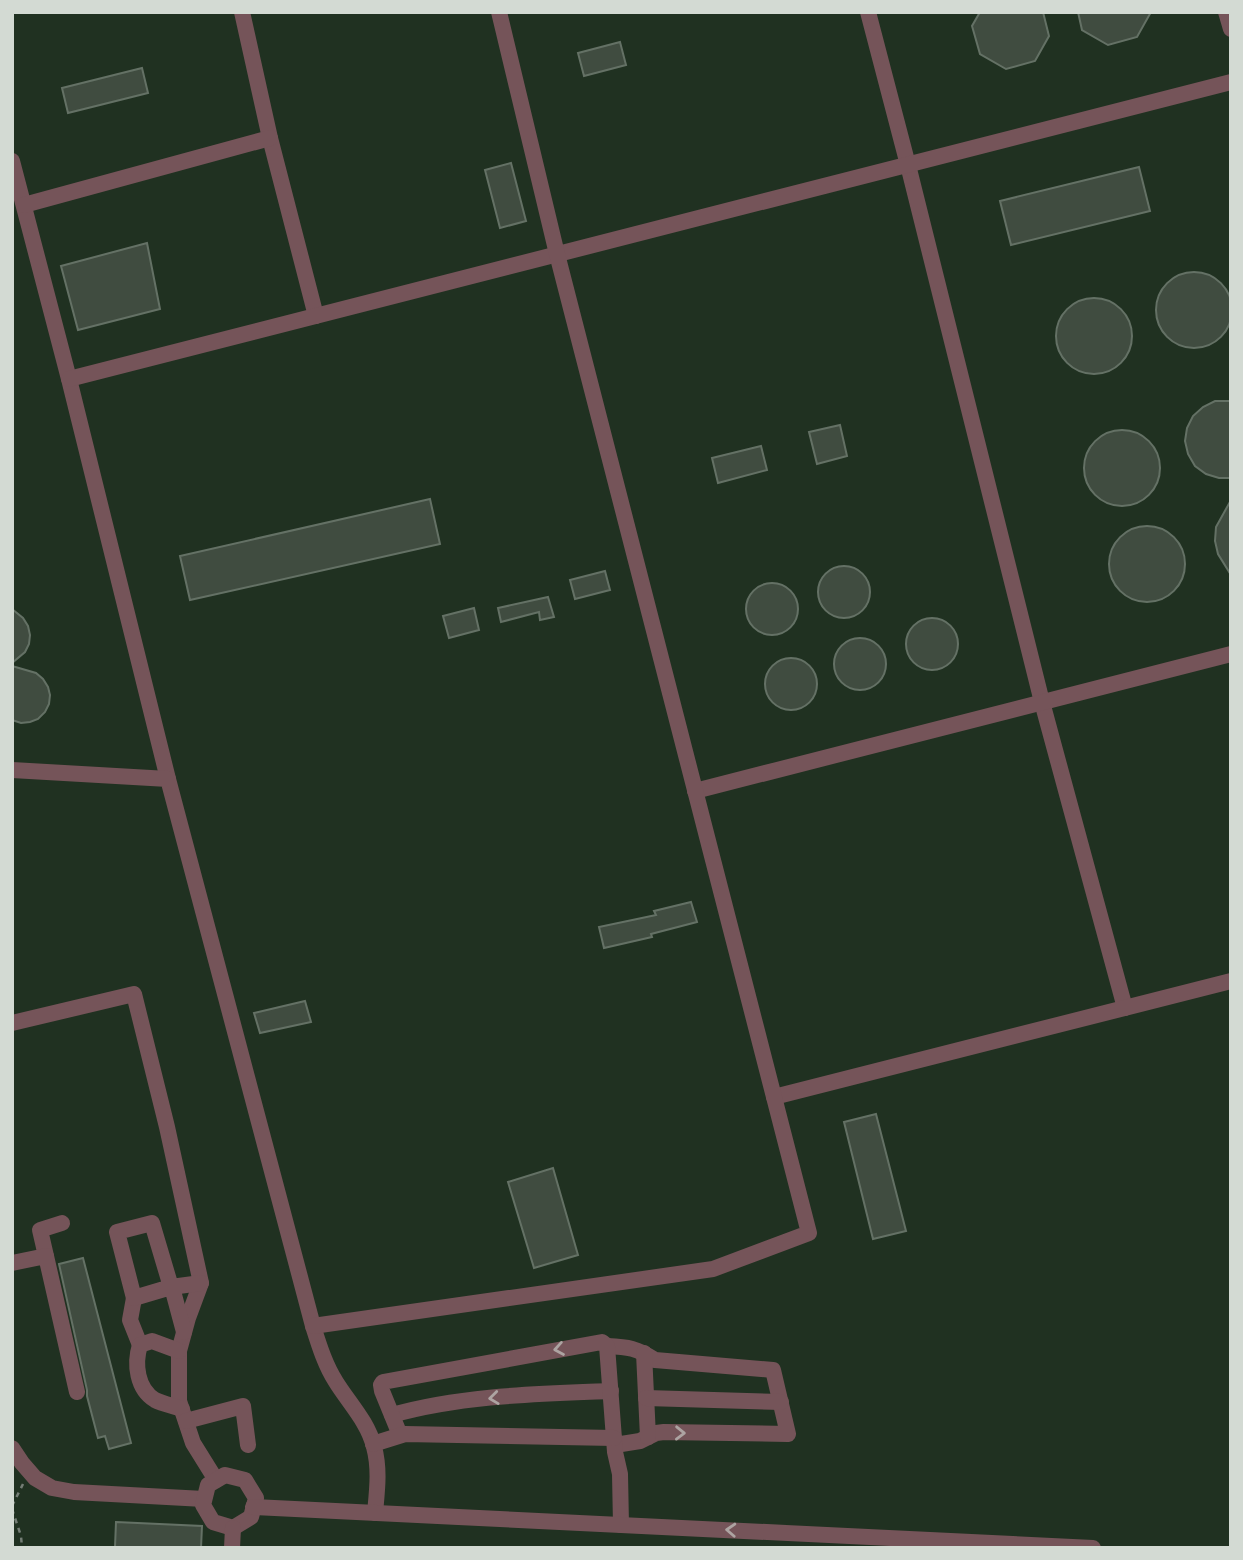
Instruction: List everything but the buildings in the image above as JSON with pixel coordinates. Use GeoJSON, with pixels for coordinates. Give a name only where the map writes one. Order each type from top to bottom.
{"type":"FeatureCollection","features":[{"type":"Feature","properties":{"kind":"lane"},"geometry":{"type":"LineString","coordinates":[[242,12],[270,138],[316,316]]}},
{"type":"Feature","properties":{"kind":"lane"},"geometry":{"type":"LineString","coordinates":[[313,1326],[713,1269],[809,1233],[557,254],[499,12]]}},
{"type":"Feature","properties":{"kind":"lane"},"geometry":{"type":"LineString","coordinates":[[868,12],[1042,702],[1125,1008]]}},
{"type":"Feature","properties":{"kind":"lane"},"geometry":{"type":"LineString","coordinates":[[1226,12],[1231,29]]}},
{"type":"Feature","properties":{"kind":"lane"},"geometry":{"type":"LineString","coordinates":[[69,379],[1231,82]]}},
{"type":"Feature","properties":{"kind":"lane"},"geometry":{"type":"LineString","coordinates":[[24,205],[270,138]]}},
{"type":"Feature","properties":{"kind":"lane"},"geometry":{"type":"LineString","coordinates":[[12,161],[168,779],[313,1326],[321,1353],[334,1380],[360,1418],[374,1446],[378,1473],[375,1513]]}},
{"type":"Feature","properties":{"kind":"lane"},"geometry":{"type":"LineString","coordinates":[[695,791],[1231,654]]}},
{"type":"Feature","properties":{"kind":"lane"},"geometry":{"type":"LineString","coordinates":[[12,770],[168,779]]}},
{"type":"Feature","properties":{"kind":"lane"},"geometry":{"type":"LineString","coordinates":[[774,1097],[1231,981]]}},
{"type":"Feature","properties":{"kind":"lane"},"geometry":{"type":"LineString","coordinates":[[12,1023],[134,994],[167,1127],[201,1283],[179,1351],[179,1401],[193,1443],[216,1480]]}},
{"type":"Feature","properties":{"kind":"lane"},"geometry":{"type":"LineString","coordinates":[[62,1223],[40,1230],[77,1392]]}},
{"type":"Feature","properties":{"kind":"lane"},"geometry":{"type":"LineString","coordinates":[[184,1333],[152,1223],[117,1232],[134,1298],[130,1320],[140,1345],[136,1356],[140,1385],[155,1400],[184,1415],[243,1406],[248,1445]]}},
{"type":"Feature","properties":{"kind":"lane"},"geometry":{"type":"LineString","coordinates":[[12,1263],[46,1255]]}},
{"type":"Feature","properties":{"kind":"lane"},"geometry":{"type":"LineString","coordinates":[[134,1298],[171,1287],[201,1283]]}},
{"type":"Feature","properties":{"kind":"lane"},"geometry":{"type":"LineString","coordinates":[[140,1345],[152,1341],[179,1351]]}},
{"type":"Feature","properties":{"kind":"lane"},"geometry":{"type":"LineString","coordinates":[[374,1446],[400,1435],[445,1434],[615,1445],[631,1444],[664,1432],[788,1434],[773,1370],[655,1360],[631,1347],[607,1346],[602,1342],[383,1382],[381,1385],[400,1435]]}},
{"type":"Feature","properties":{"kind":"lane"},"geometry":{"type":"LineString","coordinates":[[607,1346],[620,1474],[621,1518]]}},
{"type":"Feature","properties":{"kind":"lane"},"geometry":{"type":"LineString","coordinates":[[644,1353],[648,1437]]}},
{"type":"Feature","properties":{"kind":"lane"},"geometry":{"type":"LineString","coordinates":[[360,1418],[390,1410],[526,1394],[611,1391]]}},
{"type":"Feature","properties":{"kind":"lane"},"geometry":{"type":"LineString","coordinates":[[646,1398],[781,1402]]}},
{"type":"Feature","properties":{"kind":"lane"},"geometry":{"type":"LineString","coordinates":[[12,1448],[35,1478],[52,1488],[74,1492],[204,1499]]}},
{"type":"Feature","properties":{"kind":"lane"},"geometry":{"type":"LineString","coordinates":[[226,1475],[246,1480],[256,1498],[251,1517],[233,1528],[213,1522],[202,1505],[204,1499],[208,1485],[226,1475]]}},
{"type":"Feature","properties":{"kind":"lane"},"geometry":{"type":"LineString","coordinates":[[253,1507],[375,1513],[621,1518],[798,1541],[1093,1548]]}},
{"type":"Feature","properties":{"kind":"lane"},"geometry":{"type":"LineString","coordinates":[[232,1548],[233,1528]]}},
{"type":"Feature","properties":{"kind":"path"},"geometry":{"type":"LineString","coordinates":[[22,1548],[12,1508],[29,1471]]}},
{"type":"Feature","properties":{"kind":"shaded area"},"geometry":{"type":"Polygon","coordinates":[[[12,12],[1231,12],[1231,1548],[12,1548],[12,12]]]}}]}
